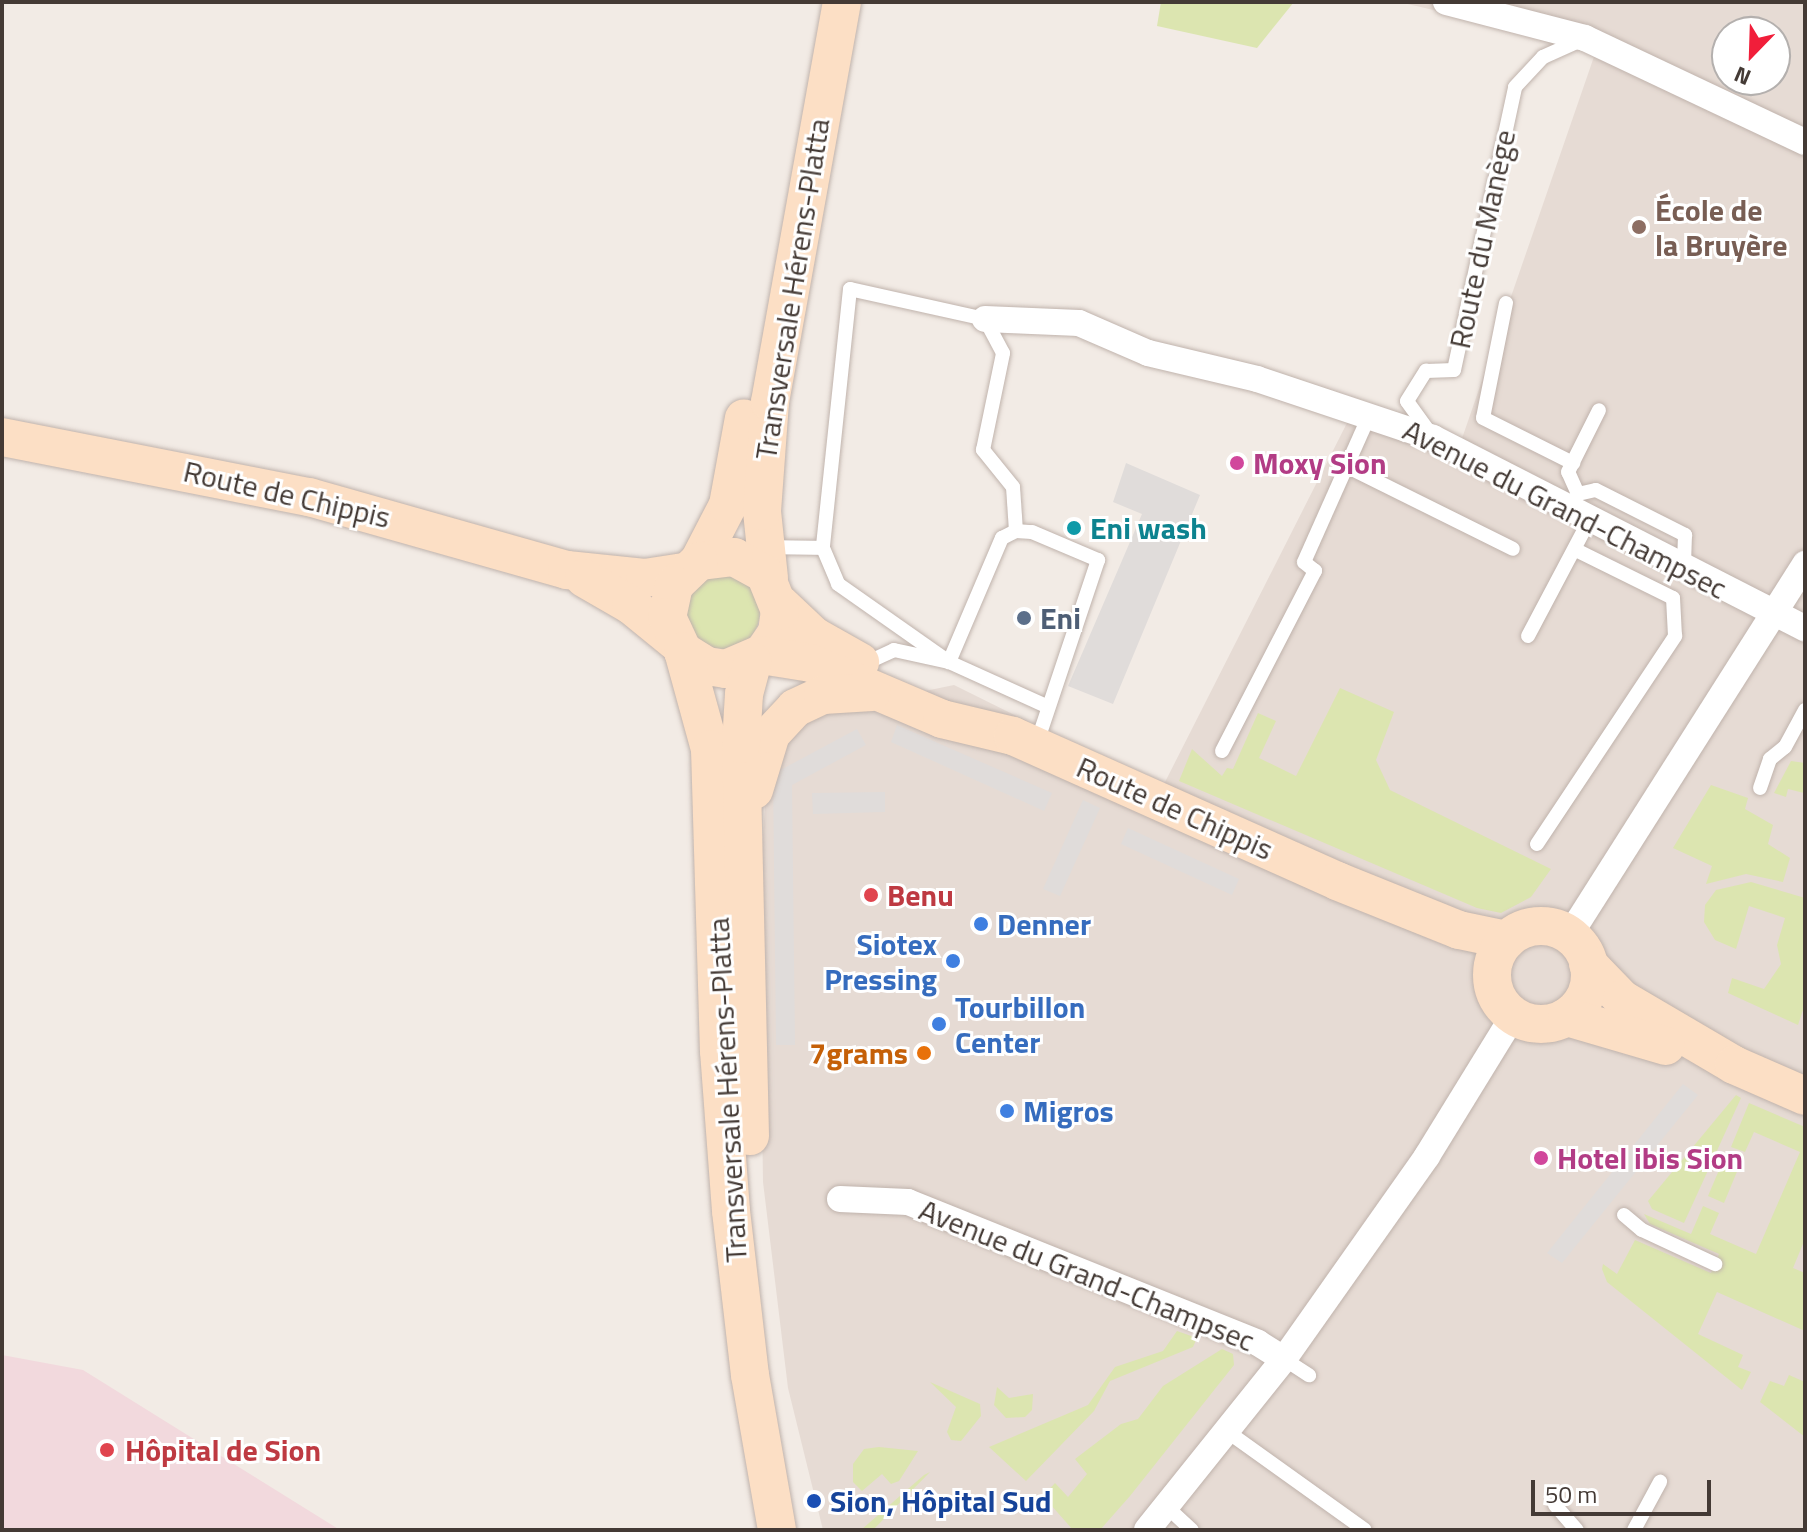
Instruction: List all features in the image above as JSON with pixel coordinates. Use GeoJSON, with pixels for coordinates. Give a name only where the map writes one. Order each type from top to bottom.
{"type":"FeatureCollection","features":[{"type":"Feature","properties":{"kind":"main road","name":"Transversale Hérens-Platta"},"geometry":{"type":"LineString","coordinates":[[692,566],[728,505],[737,468],[774,220],[816,2]]}},
{"type":"Feature","properties":{"kind":"main road","name":"Transversale Hérens-Platta"},"geometry":{"type":"LineString","coordinates":[[772,577],[763,477],[770,402],[842,2]]}},
{"type":"Feature","properties":{"kind":"main road","name":"Route de Chippis"},"geometry":{"type":"LineString","coordinates":[[2,437],[294,493],[567,570],[645,578],[692,566]]}},
{"type":"Feature","properties":{"kind":"main road"},"geometry":{"type":"LineString","coordinates":[[734,557],[772,577],[777,632],[757,658],[716,668],[679,646],[667,605],[692,566],[734,557]]}},
{"type":"Feature","properties":{"kind":"main road","name":"Route de Chippis"},"geometry":{"type":"LineString","coordinates":[[567,570],[631,605],[679,646]]}},
{"type":"Feature","properties":{"kind":"main road","name":"Route de Chippis"},"geometry":{"type":"LineString","coordinates":[[772,577],[826,645],[871,678],[942,719],[1025,741],[1337,881],[1459,930],[1507,940]]}},
{"type":"Feature","properties":{"kind":"main road","name":"Transversale Hérens-Platta"},"geometry":{"type":"LineString","coordinates":[[679,646],[710,749],[730,1198],[750,1375],[777,1530]]}},
{"type":"Feature","properties":{"kind":"main road","name":"Transversale Hérens-Platta"},"geometry":{"type":"LineString","coordinates":[[757,658],[744,694],[741,744],[746,832],[749,1130],[773,1369],[803,1530]]}},
{"type":"Feature","properties":{"kind":"main road","name":"Route de Chippis"},"geometry":{"type":"LineString","coordinates":[[757,658],[802,661],[871,678]]}},
{"type":"Feature","properties":{"kind":"main road"},"geometry":{"type":"LineString","coordinates":[[746,832],[759,767],[782,720],[823,695],[871,678]]}},
{"type":"Feature","properties":{"kind":"main road","name":"Route de Chippis"},"geometry":{"type":"LineString","coordinates":[[1337,881],[1492,982]]}},
{"type":"Feature","properties":{"kind":"main road"},"geometry":{"type":"LineString","coordinates":[[1734,1065],[1567,1017],[1539,1024],[1513,1016],[1497,998],[1492,982],[1495,959],[1507,940],[1538,927],[1578,950],[1622,999],[1734,1065],[1805,1096]]}},
{"type":"Feature","properties":{"kind":"main road"},"geometry":{"type":"LineString","coordinates":[[1567,1017],[1586,994],[1578,950]]}},
{"type":"Feature","properties":{"kind":"street"},"geometry":{"type":"LineString","coordinates":[[1446,2],[1585,38],[1805,142]]}},
{"type":"Feature","properties":{"kind":"street","name":"Avenue du Grand-Champsec"},"geometry":{"type":"LineString","coordinates":[[985,319],[1079,323],[1148,353],[1257,379],[1370,414],[1433,438],[1579,507],[1684,568],[1805,628]]}},
{"type":"Feature","properties":{"kind":"street"},"geometry":{"type":"LineString","coordinates":[[1578,950],[1805,564]]}},
{"type":"Feature","properties":{"kind":"street","name":"Avenue du Grand-Champsec"},"geometry":{"type":"LineString","coordinates":[[1147,1530],[1284,1359],[1427,1156],[1513,1016]]}},
{"type":"Feature","properties":{"kind":"street","name":"Avenue du Grand-Champsec"},"geometry":{"type":"LineString","coordinates":[[840,1199],[908,1202],[1258,1343],[1284,1359]]}},
{"type":"Feature","properties":{"kind":"lane","name":"Route du Manège"},"geometry":{"type":"LineString","coordinates":[[1433,438],[1407,401],[1426,371],[1454,370],[1515,87],[1543,57],[1585,38]]}},
{"type":"Feature","properties":{"kind":"lane"},"geometry":{"type":"LineString","coordinates":[[1016,531],[1013,487],[983,450],[1003,353],[985,319],[850,289],[823,548],[838,584],[949,662],[1046,706]]}},
{"type":"Feature","properties":{"kind":"lane"},"geometry":{"type":"LineString","coordinates":[[1506,303],[1483,418],[1573,463]]}},
{"type":"Feature","properties":{"kind":"lane"},"geometry":{"type":"LineString","coordinates":[[1528,636],[1574,549],[1579,507],[1568,472],[1599,410]]}},
{"type":"Feature","properties":{"kind":"lane"},"geometry":{"type":"LineString","coordinates":[[1222,751],[1315,571],[1304,562],[1370,414]]}},
{"type":"Feature","properties":{"kind":"lane"},"geometry":{"type":"LineString","coordinates":[[1348,467],[1513,549]]}},
{"type":"Feature","properties":{"kind":"lane"},"geometry":{"type":"LineString","coordinates":[[949,662],[1002,538],[1016,531],[1032,532],[1098,560],[1046,706],[1025,741]]}},
{"type":"Feature","properties":{"kind":"lane"},"geometry":{"type":"LineString","coordinates":[[772,577],[823,548]]}},
{"type":"Feature","properties":{"kind":"lane"},"geometry":{"type":"LineString","coordinates":[[1537,844],[1675,636],[1673,598],[1574,549]]}},
{"type":"Feature","properties":{"kind":"lane"},"geometry":{"type":"LineString","coordinates":[[871,678],[894,650],[949,662]]}},
{"type":"Feature","properties":{"kind":"lane"},"geometry":{"type":"LineString","coordinates":[[1760,788],[1770,759],[1785,747],[1805,710]]}},
{"type":"Feature","properties":{"kind":"lane"},"geometry":{"type":"LineString","coordinates":[[1624,1215],[1642,1230],[1715,1264]]}},
{"type":"Feature","properties":{"kind":"lane"},"geometry":{"type":"LineString","coordinates":[[1284,1359],[1309,1375]]}},
{"type":"Feature","properties":{"kind":"lane"},"geometry":{"type":"LineString","coordinates":[[1228,1432],[1365,1530]]}},
{"type":"Feature","properties":{"kind":"lane"},"geometry":{"type":"LineString","coordinates":[[1634,1530],[1660,1482]]}},
{"type":"Feature","properties":{"kind":"lane"},"geometry":{"type":"LineString","coordinates":[[1555,1505],[1577,1530]]}},
{"type":"Feature","properties":{"kind":"lane"},"geometry":{"type":"LineString","coordinates":[[1167,1507],[1192,1530]]}},
{"type":"Feature","properties":{"kind":"shaded area"},"geometry":{"type":"Polygon","coordinates":[[[1399,2],[1805,2],[1805,1530],[823,1530],[788,1388],[763,1182],[759,897],[767,777],[788,726],[837,701],[872,702],[954,685],[1162,788],[1348,421],[1458,450],[1597,48],[1399,2]]]}},
{"type":"Feature","properties":{"kind":"shaded area"},"geometry":{"type":"Polygon","coordinates":[[[1126,463],[1200,495],[1113,704],[1068,686],[1142,514],[1113,502],[1126,463]]]}},
{"type":"Feature","properties":{"kind":"shaded area"},"geometry":{"type":"Polygon","coordinates":[[[897,725],[1052,793],[1044,811],[891,742],[897,725]]]}},
{"type":"Feature","properties":{"kind":"shaded area"},"geometry":{"type":"Polygon","coordinates":[[[857,729],[866,745],[792,785],[795,1045],[776,1045],[773,774],[857,729]]]}},
{"type":"Feature","properties":{"kind":"shaded area"},"geometry":{"type":"Polygon","coordinates":[[[885,792],[885,812],[813,814],[812,793],[885,792]]]}},
{"type":"Feature","properties":{"kind":"shaded area"},"geometry":{"type":"Polygon","coordinates":[[[1083,800],[1100,808],[1060,896],[1043,889],[1083,800]]]}},
{"type":"Feature","properties":{"kind":"shaded area"},"geometry":{"type":"Polygon","coordinates":[[[1128,828],[1239,879],[1232,895],[1121,844],[1128,828]]]}},
{"type":"Feature","properties":{"kind":"shaded area"},"geometry":{"type":"Polygon","coordinates":[[[1683,1084],[1698,1095],[1562,1263],[1547,1253],[1683,1084]]]}},
{"type":"Feature","properties":{"kind":"shaded area","name":"Hôpital de Sion"},"geometry":{"type":"Polygon","coordinates":[[[2,1355],[83,1370],[340,1530],[2,1530],[2,1355]]]}},
{"type":"Feature","properties":{"kind":"green space"},"geometry":{"type":"Polygon","coordinates":[[[1161,2],[1294,2],[1257,48],[1157,26],[1161,2]]]}},
{"type":"Feature","properties":{"kind":"green space"},"geometry":{"type":"Polygon","coordinates":[[[723,575],[744,581],[754,591],[760,612],[754,633],[744,643],[723,649],[702,643],[692,633],[686,612],[692,591],[702,581],[723,575]]]}},
{"type":"Feature","properties":{"kind":"green space"},"geometry":{"type":"Polygon","coordinates":[[[1340,688],[1394,712],[1376,760],[1390,790],[1551,869],[1531,897],[1501,913],[1477,908],[1179,781],[1192,749],[1222,776],[1227,768],[1233,769],[1258,713],[1276,721],[1259,758],[1296,776],[1340,688]]]}},
{"type":"Feature","properties":{"kind":"green space"},"geometry":{"type":"Polygon","coordinates":[[[1791,761],[1805,763],[1804,793],[1788,789],[1786,797],[1774,793],[1791,761]]]}},
{"type":"Feature","properties":{"kind":"green space"},"geometry":{"type":"Polygon","coordinates":[[[1711,785],[1748,798],[1745,809],[1773,825],[1768,844],[1790,858],[1783,882],[1746,874],[1706,884],[1712,866],[1673,848],[1711,785]]]}},
{"type":"Feature","properties":{"kind":"green space"},"geometry":{"type":"Polygon","coordinates":[[[1751,882],[1805,898],[1805,1004],[1798,1025],[1728,993],[1732,978],[1764,989],[1781,964],[1777,945],[1785,918],[1749,906],[1736,949],[1715,940],[1704,922],[1705,905],[1716,890],[1751,882]]]}},
{"type":"Feature","properties":{"kind":"green space"},"geometry":{"type":"Polygon","coordinates":[[[1736,1095],[1741,1098],[1684,1223],[1652,1209],[1648,1201],[1736,1095]]]}},
{"type":"Feature","properties":{"kind":"green space"},"geometry":{"type":"Polygon","coordinates":[[[1749,1103],[1805,1127],[1805,1239],[1793,1268],[1805,1273],[1805,1331],[1717,1292],[1698,1334],[1743,1355],[1738,1367],[1751,1372],[1742,1390],[1607,1282],[1602,1269],[1603,1264],[1617,1274],[1635,1240],[1711,1273],[1719,1254],[1650,1224],[1644,1214],[1691,1234],[1703,1206],[1719,1213],[1710,1234],[1756,1254],[1800,1152],[1754,1132],[1745,1152],[1731,1147],[1749,1103]]]}},
{"type":"Feature","properties":{"kind":"green space"},"geometry":{"type":"Polygon","coordinates":[[[1725,1156],[1741,1162],[1724,1203],[1708,1196],[1725,1156]]]}},
{"type":"Feature","properties":{"kind":"green space"},"geometry":{"type":"Polygon","coordinates":[[[1177,1331],[1197,1338],[1193,1347],[1110,1381],[1094,1411],[1026,1481],[989,1447],[1088,1405],[1115,1367],[1163,1351],[1177,1331]]]}},
{"type":"Feature","properties":{"kind":"green space"},"geometry":{"type":"Polygon","coordinates":[[[1222,1349],[1233,1354],[1234,1365],[1130,1496],[1100,1530],[1073,1530],[1043,1496],[1055,1483],[1068,1497],[1087,1474],[1075,1459],[1121,1424],[1138,1419],[1163,1386],[1222,1349]]]}},
{"type":"Feature","properties":{"kind":"green space"},"geometry":{"type":"Polygon","coordinates":[[[1789,1375],[1805,1382],[1805,1437],[1760,1402],[1770,1381],[1784,1386],[1789,1375]]]}},
{"type":"Feature","properties":{"kind":"green space"},"geometry":{"type":"Polygon","coordinates":[[[930,1382],[980,1404],[981,1416],[961,1441],[951,1440],[947,1432],[956,1407],[930,1382]]]}},
{"type":"Feature","properties":{"kind":"green space"},"geometry":{"type":"Polygon","coordinates":[[[997,1387],[1009,1398],[1033,1394],[1032,1410],[1025,1417],[1006,1418],[994,1405],[997,1387]]]}},
{"type":"Feature","properties":{"kind":"green space"},"geometry":{"type":"Polygon","coordinates":[[[879,1447],[918,1451],[899,1481],[891,1484],[882,1474],[862,1491],[853,1482],[853,1464],[864,1449],[879,1447]]]}},
{"type":"Feature","properties":{"kind":"green space"},"geometry":{"type":"Polygon","coordinates":[[[930,1472],[873,1530],[861,1530],[924,1475],[930,1472]]]}},
{"type":"Feature","properties":{"kind":"place","name":"École de la Bruyère"},"geometry":{"type":"Point","coordinates":[1639,227]}},
{"type":"Feature","properties":{"kind":"place","name":"Moxy Sion"},"geometry":{"type":"Point","coordinates":[1237,463]}},
{"type":"Feature","properties":{"kind":"place","name":"Eni wash"},"geometry":{"type":"Point","coordinates":[1074,528]}},
{"type":"Feature","properties":{"kind":"place","name":"Eni"},"geometry":{"type":"Point","coordinates":[1024,618]}},
{"type":"Feature","properties":{"kind":"place","name":"Benu"},"geometry":{"type":"Point","coordinates":[871,895]}},
{"type":"Feature","properties":{"kind":"place","name":"Denner"},"geometry":{"type":"Point","coordinates":[981,924]}},
{"type":"Feature","properties":{"kind":"place","name":"Siotex Pressing"},"geometry":{"type":"Point","coordinates":[953,961]}},
{"type":"Feature","properties":{"kind":"place","name":"Tourbillon Center"},"geometry":{"type":"Point","coordinates":[939,1024]}},
{"type":"Feature","properties":{"kind":"place","name":"7grams"},"geometry":{"type":"Point","coordinates":[924,1053]}},
{"type":"Feature","properties":{"kind":"place","name":"Migros"},"geometry":{"type":"Point","coordinates":[1007,1111]}},
{"type":"Feature","properties":{"kind":"place","name":"Hotel ibis Sion"},"geometry":{"type":"Point","coordinates":[1541,1158]}},
{"type":"Feature","properties":{"kind":"place","name":"Hôpital de Sion"},"geometry":{"type":"Point","coordinates":[107,1450]}},
{"type":"Feature","properties":{"kind":"place","name":"Sion, Hôpital Sud"},"geometry":{"type":"Point","coordinates":[814,1501]}}]}
